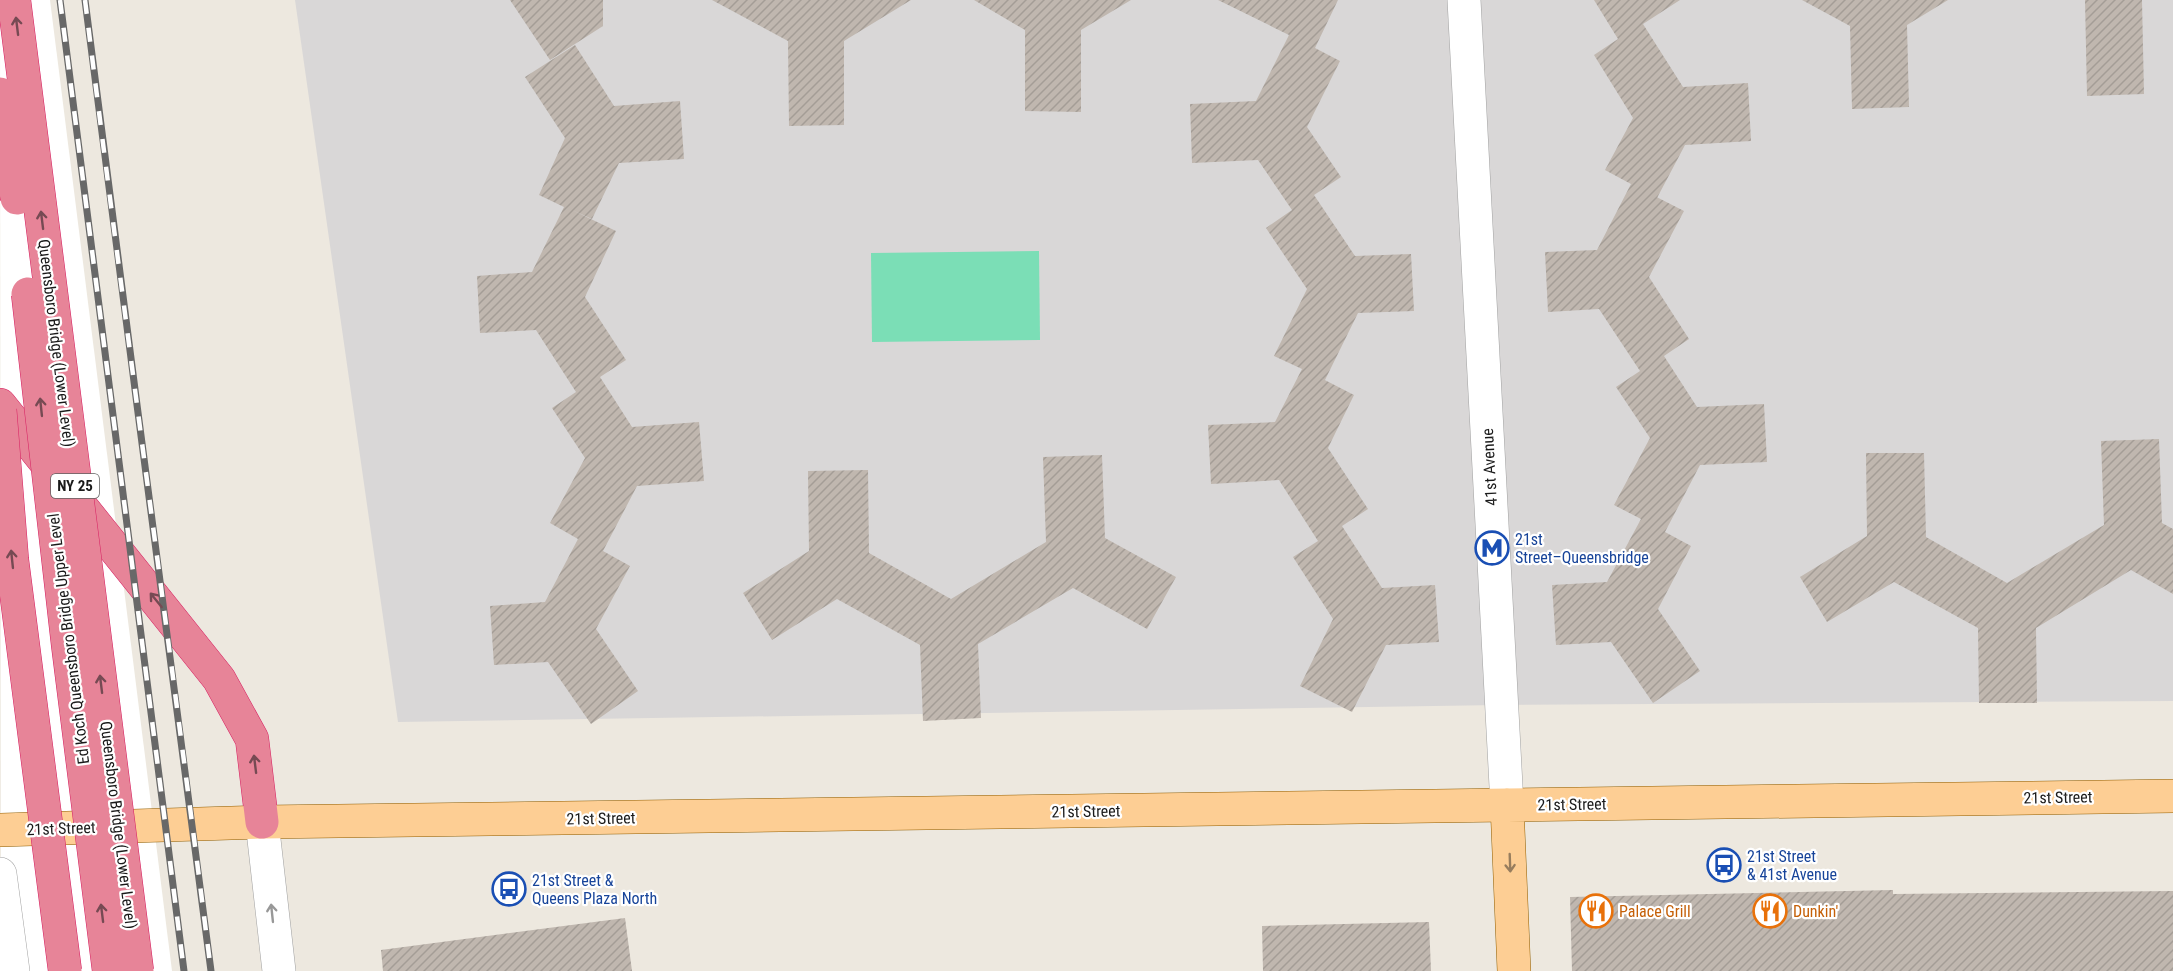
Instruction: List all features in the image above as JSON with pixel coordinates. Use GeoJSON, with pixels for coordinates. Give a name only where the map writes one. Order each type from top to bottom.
{"type":"FeatureCollection","features":[{"type":"Feature","properties":{"kind":"highway","name":"Queensboro Bridge (Lower Level)"},"geometry":{"type":"LineString","coordinates":[[14,0],[137,971]]}},
{"type":"Feature","properties":{"kind":"highway","name":"Ed Koch Queensboro Bridge Upper Level"},"geometry":{"type":"LineString","coordinates":[[0,94],[18,201],[68,645],[109,971]]}},
{"type":"Feature","properties":{"kind":"highway"},"geometry":{"type":"LineString","coordinates":[[0,405],[219,679],[252,739],[262,822]]}},
{"type":"Feature","properties":{"kind":"highway"},"geometry":{"type":"LineString","coordinates":[[0,410],[12,560],[65,971]]}},
{"type":"Feature","properties":{"kind":"highway"},"geometry":{"type":"LineString","coordinates":[[0,592],[51,971]]}},
{"type":"Feature","properties":{"kind":"main road","name":"21st Street"},"geometry":{"type":"LineString","coordinates":[[0,830],[262,822],[2173,796]]}},
{"type":"Feature","properties":{"kind":"main road","name":"41st Avenue"},"geometry":{"type":"LineString","coordinates":[[1508,805],[1514,971]]}},
{"type":"Feature","properties":{"kind":"street","name":"41st Avenue"},"geometry":{"type":"LineString","coordinates":[[1464,0],[1508,805]]}},
{"type":"Feature","properties":{"kind":"street"},"geometry":{"type":"LineString","coordinates":[[262,822],[279,971]]}},
{"type":"Feature","properties":{"kind":"street"},"geometry":{"type":"LineString","coordinates":[[0,874],[13,971]]}},
{"type":"Feature","properties":{"kind":"shaded area"},"geometry":{"type":"Polygon","coordinates":[[[295,0],[2173,0],[2173,701],[1499,705],[398,722],[295,0]]]}},
{"type":"Feature","properties":{"kind":"green space"},"geometry":{"type":"Polygon","coordinates":[[[1039,251],[1040,340],[872,342],[871,253],[1039,251]]]}},
{"type":"Feature","properties":{"kind":"pier"},"geometry":{"type":"Polygon","coordinates":[[[0,0],[50,0],[172,971],[1,971],[0,0]]]}},
{"type":"Feature","properties":{"kind":"building"},"geometry":{"type":"Polygon","coordinates":[[[510,0],[603,0],[603,26],[550,60],[510,0]]]}},
{"type":"Feature","properties":{"kind":"building"},"geometry":{"type":"Polygon","coordinates":[[[712,0],[911,0],[844,41],[844,125],[789,126],[788,41],[712,0]]]}},
{"type":"Feature","properties":{"kind":"building"},"geometry":{"type":"Polygon","coordinates":[[[974,0],[1131,0],[1081,30],[1081,112],[1025,111],[1025,30],[974,0]]]}},
{"type":"Feature","properties":{"kind":"building"},"geometry":{"type":"Polygon","coordinates":[[[1218,0],[1338,0],[1315,48],[1340,61],[1307,127],[1341,177],[1314,195],[1355,256],[1411,254],[1414,311],[1358,313],[1325,380],[1317,376],[1354,395],[1328,448],[1368,509],[1342,526],[1382,588],[1435,585],[1439,642],[1386,645],[1352,712],[1300,686],[1333,619],[1293,557],[1318,541],[1279,480],[1211,484],[1208,425],[1275,422],[1302,369],[1274,356],[1307,289],[1266,228],[1292,210],[1258,160],[1192,163],[1190,104],[1256,101],[1289,35],[1218,0]]]}},
{"type":"Feature","properties":{"kind":"building"},"geometry":{"type":"Polygon","coordinates":[[[1594,0],[1680,0],[1643,24],[1683,87],[1748,83],[1751,141],[1685,145],[1657,198],[1605,170],[1633,118],[1594,55],[1618,39],[1594,0]]]}},
{"type":"Feature","properties":{"kind":"building"},"geometry":{"type":"Polygon","coordinates":[[[1802,0],[1948,0],[1907,25],[1909,107],[1852,109],[1850,26],[1802,0]]]}},
{"type":"Feature","properties":{"kind":"building"},"geometry":{"type":"Polygon","coordinates":[[[2085,0],[2142,0],[2144,94],[2087,96],[2085,0]]]}},
{"type":"Feature","properties":{"kind":"building"},"geometry":{"type":"Polygon","coordinates":[[[575,45],[614,106],[680,101],[684,159],[619,163],[592,219],[572,210],[616,231],[585,297],[626,360],[600,377],[632,427],[699,422],[704,481],[637,486],[603,551],[630,566],[596,629],[638,691],[591,724],[548,662],[494,665],[490,606],[545,602],[578,539],[550,523],[585,458],[552,408],[576,392],[536,330],[480,333],[477,276],[532,272],[564,207],[539,195],[565,138],[525,77],[575,45]]]}},
{"type":"Feature","properties":{"kind":"building"},"geometry":{"type":"Polygon","coordinates":[[[1631,184],[1684,211],[1649,277],[1689,339],[1664,356],[1697,407],[1764,404],[1767,462],[1700,465],[1665,532],[1691,546],[1658,609],[1700,671],[1653,703],[1611,642],[1556,645],[1552,585],[1607,582],[1641,519],[1614,505],[1650,438],[1616,387],[1640,371],[1599,309],[1548,312],[1545,252],[1597,250],[1631,184]]]}},
{"type":"Feature","properties":{"kind":"building"},"geometry":{"type":"Polygon","coordinates":[[[2159,439],[2162,523],[2173,529],[2173,594],[2131,570],[2036,628],[2037,703],[1979,703],[1978,628],[1894,582],[1827,622],[1800,577],[1867,536],[1866,453],[1924,453],[1926,537],[2007,583],[2104,525],[2101,441],[2159,439]]]}},
{"type":"Feature","properties":{"kind":"building"},"geometry":{"type":"Polygon","coordinates":[[[1102,455],[1105,538],[1176,577],[1147,629],[1073,588],[978,644],[981,718],[923,721],[920,645],[837,599],[772,640],[743,593],[809,551],[808,471],[868,470],[869,553],[951,599],[1046,542],[1043,457],[1102,455]]]}},
{"type":"Feature","properties":{"kind":"building"},"geometry":{"type":"Polygon","coordinates":[[[1893,890],[1893,894],[2173,891],[2173,971],[1572,971],[1570,897],[1893,890]]]}},
{"type":"Feature","properties":{"kind":"building"},"geometry":{"type":"Polygon","coordinates":[[[625,918],[632,971],[383,971],[381,950],[625,918]]]}},
{"type":"Feature","properties":{"kind":"building"},"geometry":{"type":"Polygon","coordinates":[[[1429,922],[1431,971],[1263,971],[1262,926],[1429,922]]]}},
{"type":"Feature","properties":{"kind":"railway"},"geometry":{"type":"LineString","coordinates":[[60,0],[184,971]]}},
{"type":"Feature","properties":{"kind":"railway"},"geometry":{"type":"LineString","coordinates":[[85,0],[211,971]]}},
{"type":"Feature","properties":{"kind":"place","name":"21st Street–Queensbridge"},"geometry":{"type":"Point","coordinates":[1492,548]}},
{"type":"Feature","properties":{"kind":"place","name":"21st Street & 41st Avenue"},"geometry":{"type":"Point","coordinates":[1724,865]}},
{"type":"Feature","properties":{"kind":"place","name":"21st Street & Queens Plaza North"},"geometry":{"type":"Point","coordinates":[509,889]}},
{"type":"Feature","properties":{"kind":"place","name":"Palace Grill"},"geometry":{"type":"Point","coordinates":[1596,911]}},
{"type":"Feature","properties":{"kind":"place","name":"Dunkin'"},"geometry":{"type":"Point","coordinates":[1770,911]}}]}
